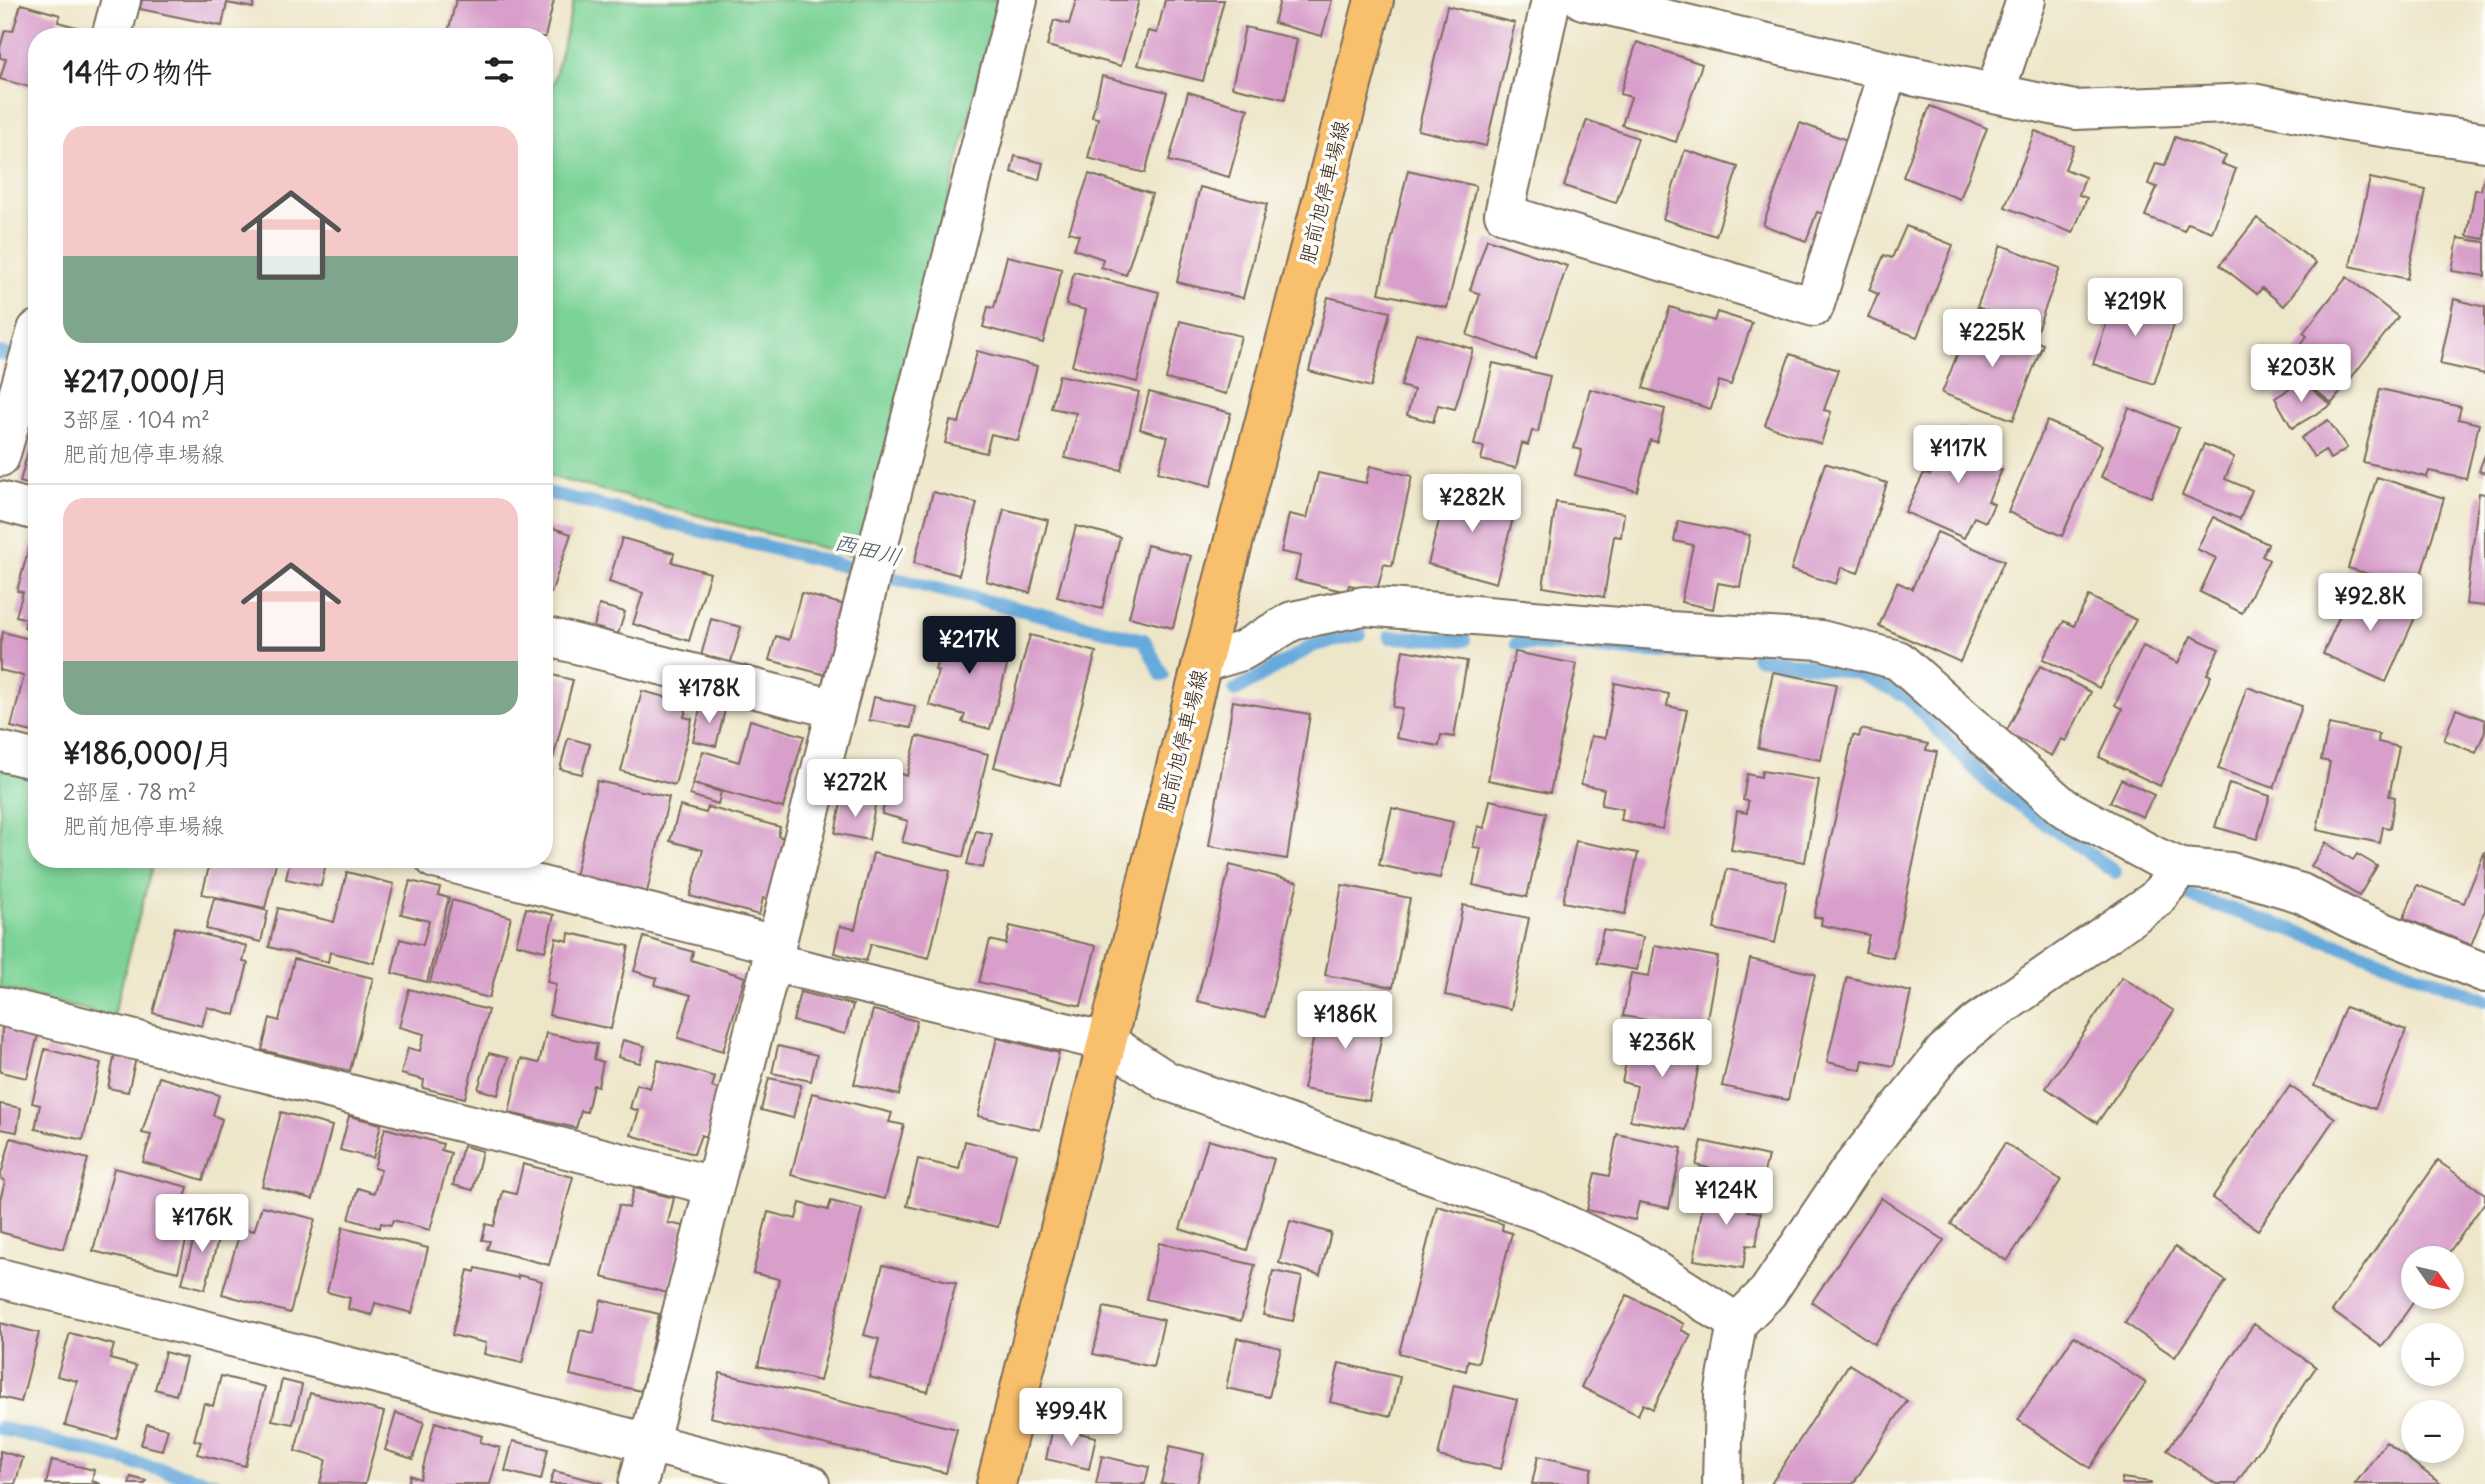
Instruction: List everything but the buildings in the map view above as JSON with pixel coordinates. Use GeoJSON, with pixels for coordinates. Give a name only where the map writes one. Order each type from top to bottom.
{"type":"FeatureCollection","features":[{"type":"Feature","properties":{"kind":"main road","name":"肥前旭停車場線"},"geometry":{"type":"LineString","coordinates":[[996,1484],[1202,663],[1374,0]]}},
{"type":"Feature","properties":{"kind":"street"},"geometry":{"type":"LineString","coordinates":[[113,28],[121,0]]}},
{"type":"Feature","properties":{"kind":"street"},"geometry":{"type":"LineString","coordinates":[[638,1484],[1018,0]]}},
{"type":"Feature","properties":{"kind":"street"},"geometry":{"type":"LineString","coordinates":[[1552,0],[1504,214],[1814,307],[1888,71]]}},
{"type":"Feature","properties":{"kind":"street"},"geometry":{"type":"LineString","coordinates":[[1583,0],[1888,71],[2075,110],[2253,103],[2347,122],[2485,142]]}},
{"type":"Feature","properties":{"kind":"street"},"geometry":{"type":"LineString","coordinates":[[1994,93],[2026,0]]}},
{"type":"Feature","properties":{"kind":"street"},"geometry":{"type":"LineString","coordinates":[[0,457],[28,361]]}},
{"type":"Feature","properties":{"kind":"street"},"geometry":{"type":"LineString","coordinates":[[0,502],[28,509]]}},
{"type":"Feature","properties":{"kind":"street"},"geometry":{"type":"LineString","coordinates":[[1202,663],[1242,651],[1292,621],[1364,607],[1821,640],[1898,660],[2063,807],[2156,857],[2181,867],[2230,872],[2301,893],[2349,918],[2485,973]]}},
{"type":"Feature","properties":{"kind":"street"},"geometry":{"type":"LineString","coordinates":[[553,638],[836,709]]}},
{"type":"Feature","properties":{"kind":"street"},"geometry":{"type":"LineString","coordinates":[[0,751],[28,758]]}},
{"type":"Feature","properties":{"kind":"street"},"geometry":{"type":"LineString","coordinates":[[1722,1484],[1724,1395],[1737,1323],[1768,1292],[1850,1170],[1944,1052],[1977,1023],[2155,900],[2181,867]]}},
{"type":"Feature","properties":{"kind":"street"},"geometry":{"type":"LineString","coordinates":[[467,868],[1107,1042],[1167,1081],[1539,1212],[1633,1256],[1737,1323]]}},
{"type":"Feature","properties":{"kind":"street"},"geometry":{"type":"LineString","coordinates":[[0,1006],[714,1186]]}},
{"type":"Feature","properties":{"kind":"street"},"geometry":{"type":"LineString","coordinates":[[0,1278],[810,1484]]}},
{"type":"Feature","properties":{"kind":"green space"},"geometry":{"type":"Polygon","coordinates":[[[574,0],[999,0],[857,557],[553,477],[553,84],[574,0]]]}},
{"type":"Feature","properties":{"kind":"green space"},"geometry":{"type":"Polygon","coordinates":[[[0,768],[28,776],[28,868],[152,868],[113,1017],[0,988],[0,768]]]}},
{"type":"Feature","properties":{"kind":"waterway","name":"西田川"},"geometry":{"type":"LineString","coordinates":[[0,353],[25,360]]}},
{"type":"Feature","properties":{"kind":"waterway","name":"西田川"},"geometry":{"type":"LineString","coordinates":[[553,494],[1144,640],[1162,675]]}},
{"type":"Feature","properties":{"kind":"waterway"},"geometry":{"type":"LineString","coordinates":[[1235,691],[1314,645],[1360,635]]}},
{"type":"Feature","properties":{"kind":"waterway"},"geometry":{"type":"LineString","coordinates":[[1390,637],[1464,640]]}},
{"type":"Feature","properties":{"kind":"waterway"},"geometry":{"type":"LineString","coordinates":[[1517,643],[1689,653]]}},
{"type":"Feature","properties":{"kind":"waterway"},"geometry":{"type":"LineString","coordinates":[[1757,657],[1858,673],[1906,696],[1987,782],[2115,872]]}},
{"type":"Feature","properties":{"kind":"waterway"},"geometry":{"type":"LineString","coordinates":[[2186,895],[2357,951],[2485,1000]]}},
{"type":"Feature","properties":{"kind":"waterway"},"geometry":{"type":"LineString","coordinates":[[0,1428],[217,1484]]}}]}
